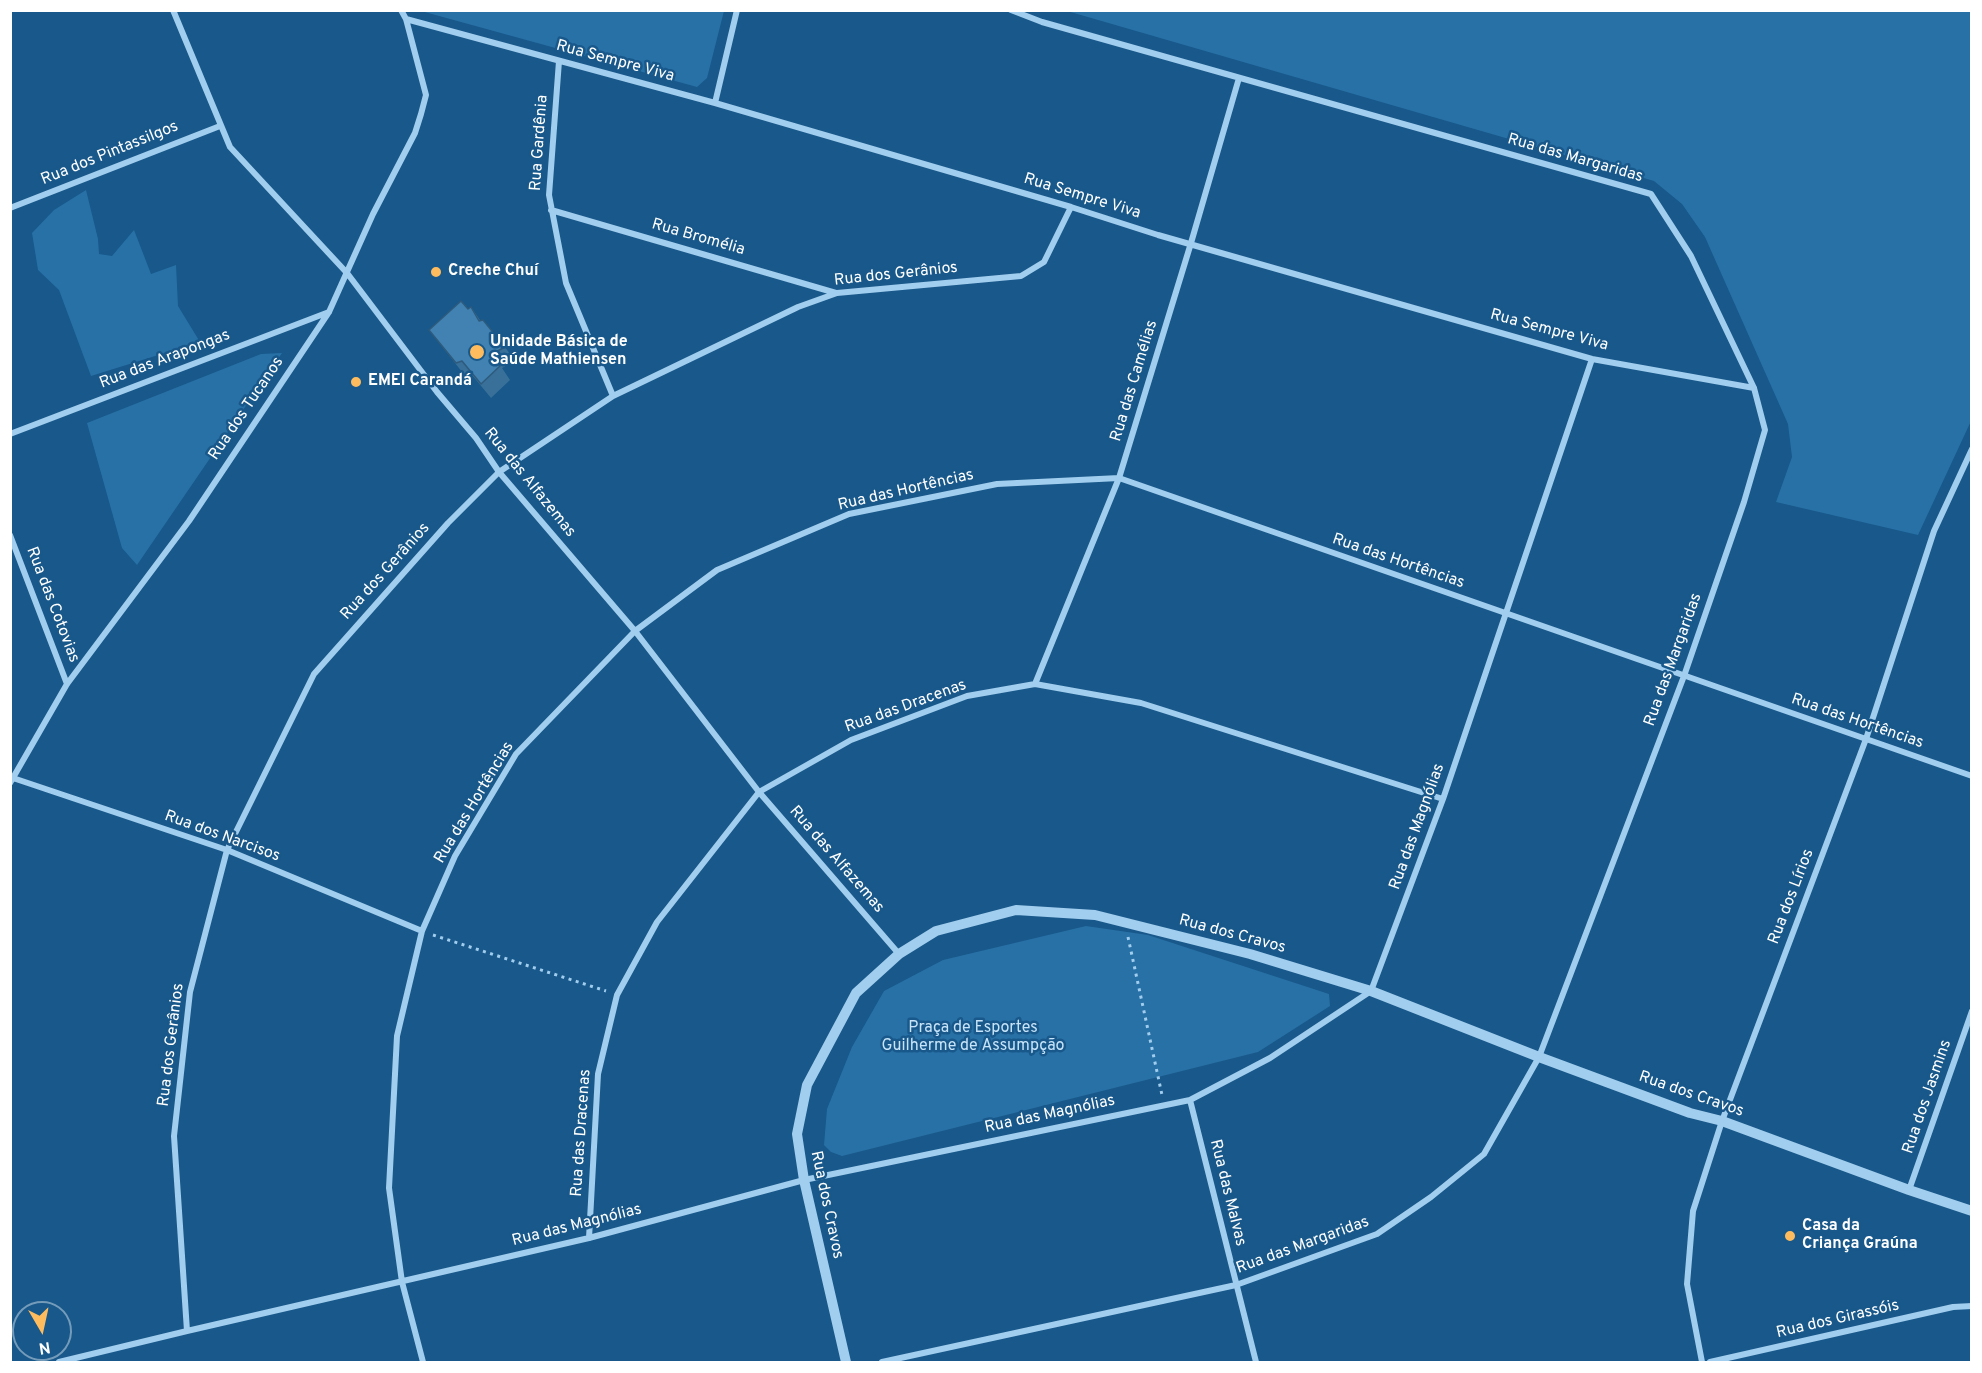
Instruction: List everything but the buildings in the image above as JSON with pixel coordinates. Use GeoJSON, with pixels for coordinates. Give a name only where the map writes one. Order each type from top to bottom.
{"type":"FeatureCollection","features":[{"type":"Feature","properties":{"kind":"street","name":"Rua das Alfazemas"},"geometry":{"type":"LineString","coordinates":[[173,10],[230,147],[347,273],[437,392],[476,438],[499,472],[634,631],[759,792],[899,954]]}},
{"type":"Feature","properties":{"kind":"street","name":"Rua dos Tucanos"},"geometry":{"type":"LineString","coordinates":[[11,780],[68,684],[189,520],[329,312],[373,214],[415,133],[426,94],[401,10]]}},
{"type":"Feature","properties":{"kind":"street"},"geometry":{"type":"LineString","coordinates":[[715,103],[737,10]]}},
{"type":"Feature","properties":{"kind":"street","name":"Rua das Margaridas"},"geometry":{"type":"LineString","coordinates":[[882,1362],[1236,1284],[1377,1234],[1431,1197],[1484,1154],[1539,1057],[1684,676],[1744,502],[1765,430],[1754,388],[1691,256],[1651,194],[1042,22],[1011,10]]}},
{"type":"Feature","properties":{"kind":"street","name":"Rua Sempre Viva"},"geometry":{"type":"LineString","coordinates":[[405,19],[715,103],[1071,207],[1158,235],[1592,359],[1754,388]]}},
{"type":"Feature","properties":{"kind":"street","name":"Rua Gardênia"},"geometry":{"type":"LineString","coordinates":[[560,61],[549,195],[551,210],[566,283],[613,396]]}},
{"type":"Feature","properties":{"kind":"street","name":"Rua das Camélias"},"geometry":{"type":"LineString","coordinates":[[1035,684],[1119,478],[1239,78]]}},
{"type":"Feature","properties":{"kind":"street","name":"Rua dos Pintassilgos"},"geometry":{"type":"LineString","coordinates":[[10,208],[220,126]]}},
{"type":"Feature","properties":{"kind":"street","name":"Rua dos Gerânios"},"geometry":{"type":"LineString","coordinates":[[187,1331],[174,1136],[190,992],[227,850],[314,674],[448,523],[499,472],[613,396],[798,308],[837,293],[1021,276],[1044,262],[1071,207]]}},
{"type":"Feature","properties":{"kind":"street","name":"Rua Bromélia"},"geometry":{"type":"LineString","coordinates":[[551,210],[837,293]]}},
{"type":"Feature","properties":{"kind":"street","name":"Rua das Arapongas"},"geometry":{"type":"LineString","coordinates":[[10,434],[329,312]]}},
{"type":"Feature","properties":{"kind":"street","name":"Rua das Magnólias"},"geometry":{"type":"LineString","coordinates":[[59,1362],[589,1238],[804,1180],[1190,1100],[1270,1058],[1371,991],[1443,799],[1592,359]]}},
{"type":"Feature","properties":{"kind":"street","name":"Rua dos Lírios"},"geometry":{"type":"LineString","coordinates":[[1702,1362],[1687,1284],[1693,1211],[1722,1121],[1866,739],[1934,531],[1971,449]]}},
{"type":"Feature","properties":{"kind":"street","name":"Rua das Hortências"},"geometry":{"type":"LineString","coordinates":[[423,1362],[402,1282],[389,1188],[397,1036],[422,931],[454,856],[516,754],[634,631],[717,570],[849,514],[997,484],[1119,478],[1971,776]]}},
{"type":"Feature","properties":{"kind":"street","name":"Rua das Cotovias"},"geometry":{"type":"LineString","coordinates":[[10,535],[68,684]]}},
{"type":"Feature","properties":{"kind":"street","name":"Rua das Dracenas"},"geometry":{"type":"LineString","coordinates":[[589,1238],[598,1074],[617,995],[657,922],[759,792],[851,740],[967,696],[1035,684],[1141,703],[1443,799]]}},
{"type":"Feature","properties":{"kind":"street","name":"Rua dos Narcisos"},"geometry":{"type":"LineString","coordinates":[[11,780],[227,850],[422,931]]}},
{"type":"Feature","properties":{"kind":"street","name":"Rua dos Cravos"},"geometry":{"type":"LineString","coordinates":[[846,1362],[804,1180],[797,1134],[807,1086],[856,993],[899,954],[936,931],[1016,910],[1095,915],[1250,954],[1371,991],[1690,1113],[1722,1121],[1909,1190],[1971,1210]]}},
{"type":"Feature","properties":{"kind":"street","name":"Rua dos Jasmins"},"geometry":{"type":"LineString","coordinates":[[1909,1190],[1971,1011]]}},
{"type":"Feature","properties":{"kind":"street","name":"Rua das Malvas"},"geometry":{"type":"LineString","coordinates":[[1190,1100],[1256,1362]]}},
{"type":"Feature","properties":{"kind":"street","name":"Rua dos Girassóis"},"geometry":{"type":"LineString","coordinates":[[1710,1362],[1953,1308],[1971,1306]]}},
{"type":"Feature","properties":{"kind":"path"},"geometry":{"type":"LineString","coordinates":[[1125,922],[1165,1105]]}},
{"type":"Feature","properties":{"kind":"path"},"geometry":{"type":"LineString","coordinates":[[422,931],[617,995]]}},
{"type":"Feature","properties":{"kind":"green space"},"geometry":{"type":"Polygon","coordinates":[[[724,10],[707,78],[697,87],[421,11],[724,10]]]}},
{"type":"Feature","properties":{"kind":"green space"},"geometry":{"type":"Polygon","coordinates":[[[1067,11],[1971,11],[1971,421],[1918,535],[1776,502],[1792,457],[1788,424],[1705,237],[1682,204],[1654,181],[1067,11]]]}},
{"type":"Feature","properties":{"kind":"green space"},"geometry":{"type":"Polygon","coordinates":[[[86,190],[98,239],[99,254],[112,256],[134,230],[151,274],[176,265],[178,306],[200,342],[91,376],[59,290],[38,270],[32,233],[54,210],[86,190]]]}},
{"type":"Feature","properties":{"kind":"green space"},"geometry":{"type":"Polygon","coordinates":[[[282,353],[137,565],[122,548],[87,423],[261,354],[282,353]]]}},
{"type":"Feature","properties":{"kind":"green space","name":"Praça de Esportes Guilherme de Assumpção"},"geometry":{"type":"Polygon","coordinates":[[[1086,926],[1148,935],[1329,994],[1330,1006],[1258,1052],[842,1156],[831,1152],[824,1145],[827,1109],[852,1047],[884,991],[943,960],[1086,926]]]}},
{"type":"Feature","properties":{"kind":"place","name":"Creche Chuí"},"geometry":{"type":"Point","coordinates":[436,272]}},
{"type":"Feature","properties":{"kind":"place","name":"Unidade Básica de Saúde Mathiensen"},"geometry":{"type":"Point","coordinates":[477,352]}},
{"type":"Feature","properties":{"kind":"place","name":"EMEI Carandá"},"geometry":{"type":"Point","coordinates":[356,382]}},
{"type":"Feature","properties":{"kind":"place","name":"Casa da Criança Graúna"},"geometry":{"type":"Point","coordinates":[1790,1236]}}]}
